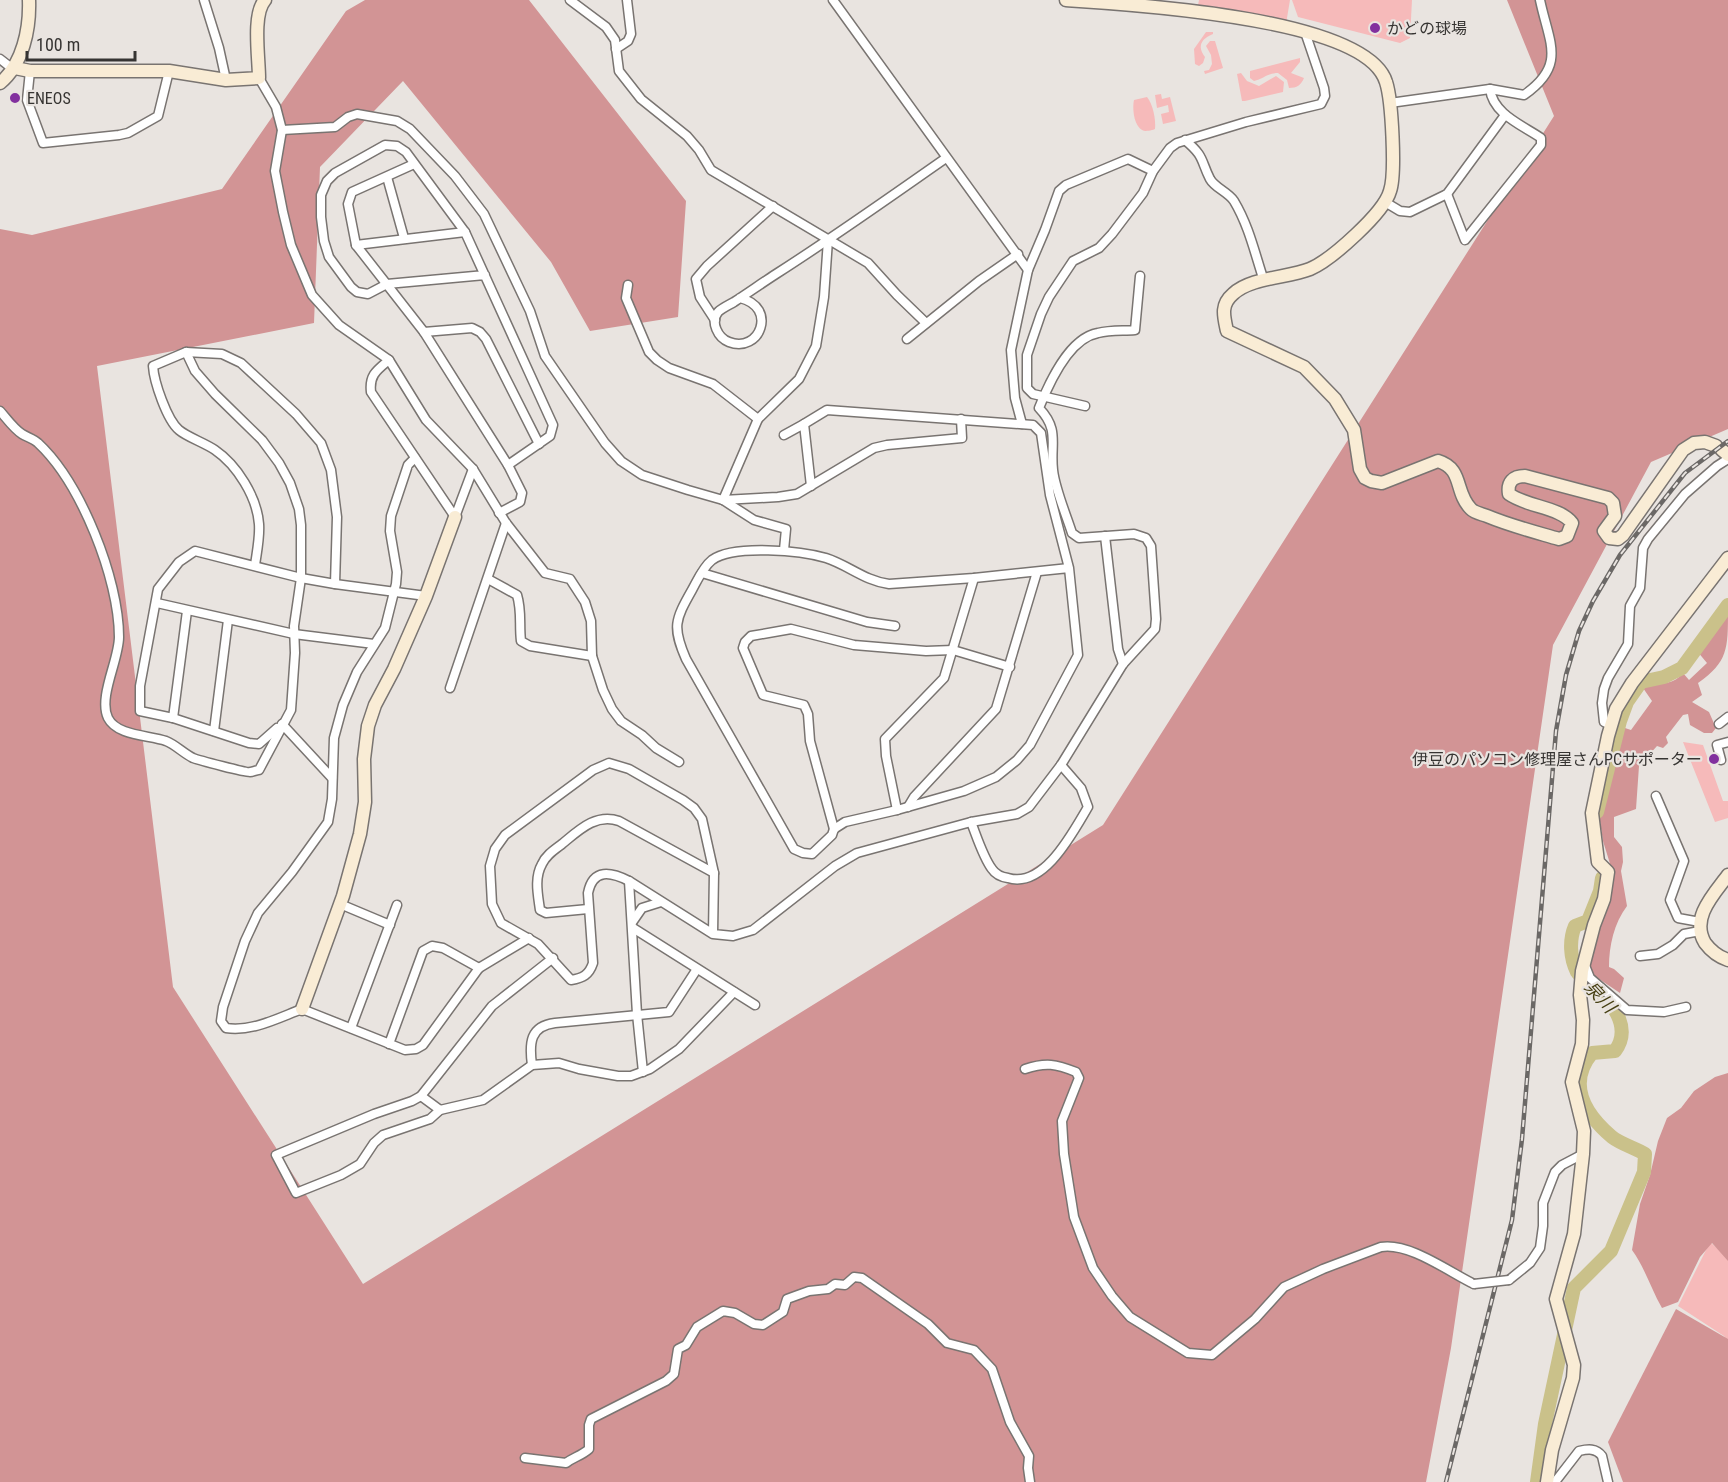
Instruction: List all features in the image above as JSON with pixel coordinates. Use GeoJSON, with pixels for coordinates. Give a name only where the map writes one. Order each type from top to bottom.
{"type":"FeatureCollection","features":[{"type":"Feature","properties":{"kind":"street"},"geometry":{"type":"LineString","coordinates":[[0,83],[15,68],[26,37],[29,0]]}},
{"type":"Feature","properties":{"kind":"street"},"geometry":{"type":"LineString","coordinates":[[204,0],[226,80]]}},
{"type":"Feature","properties":{"kind":"street"},"geometry":{"type":"LineString","coordinates":[[265,0],[258,17],[259,78],[276,107],[282,130],[275,171],[291,245],[312,296],[339,325],[389,360],[426,420],[473,469],[506,524],[545,573],[570,579],[585,602],[591,621],[592,656],[603,690],[621,721],[656,748],[679,762]]}},
{"type":"Feature","properties":{"kind":"street"},"geometry":{"type":"LineString","coordinates":[[570,0],[606,27],[615,39],[618,71],[641,99],[687,136],[711,170],[868,263],[926,323]]}},
{"type":"Feature","properties":{"kind":"street"},"geometry":{"type":"LineString","coordinates":[[616,49],[628,41],[631,34],[627,0]]}},
{"type":"Feature","properties":{"kind":"street"},"geometry":{"type":"LineString","coordinates":[[833,0],[1028,270]]}},
{"type":"Feature","properties":{"kind":"street"},"geometry":{"type":"LineString","coordinates":[[1066,0],[1163,7],[1305,31],[1351,48],[1377,65],[1386,81],[1390,103],[1392,182],[1385,202],[1358,232],[1328,259],[1310,269],[1239,289],[1230,295],[1223,312],[1227,331],[1304,367],[1335,399],[1354,430],[1360,469],[1365,478],[1382,483],[1438,460],[1454,470],[1460,492],[1472,510],[1508,525],[1559,539],[1567,536],[1572,523],[1567,516],[1527,503],[1509,494],[1508,489],[1512,479],[1525,476],[1608,498],[1613,503],[1615,516],[1604,531],[1609,538],[1618,539],[1649,500],[1683,450],[1694,443],[1705,442],[1724,453],[1717,466],[1685,494],[1648,538],[1643,548],[1640,588],[1630,606],[1628,644],[1604,688],[1602,703],[1604,722],[1611,725]]}},
{"type":"Feature","properties":{"kind":"street"},"geometry":{"type":"LineString","coordinates":[[1390,103],[1490,89],[1524,95],[1541,82],[1550,67],[1553,56],[1540,0]]}},
{"type":"Feature","properties":{"kind":"street"},"geometry":{"type":"LineString","coordinates":[[1085,406],[1033,394],[1027,388],[1027,355],[1034,331],[1049,297],[1073,261],[1099,248],[1112,234],[1143,193],[1154,171],[1170,148],[1177,143],[1246,122],[1322,104],[1325,96],[1324,88],[1305,31]]}},
{"type":"Feature","properties":{"kind":"street"},"geometry":{"type":"LineString","coordinates":[[0,59],[9,66],[30,71],[169,71],[226,80],[259,78]]}},
{"type":"Feature","properties":{"kind":"street"},"geometry":{"type":"LineString","coordinates":[[30,71],[27,100],[43,143],[128,133],[158,116],[169,71]]}},
{"type":"Feature","properties":{"kind":"street"},"geometry":{"type":"LineString","coordinates":[[1447,194],[1465,240],[1541,145],[1541,138],[1505,115],[1493,103],[1490,89]]}},
{"type":"Feature","properties":{"kind":"street"},"geometry":{"type":"LineString","coordinates":[[282,130],[335,127],[348,117],[357,114],[397,121],[410,129],[455,176],[484,214],[530,311],[545,357],[605,443],[621,460],[642,475],[723,500],[754,520],[786,529],[784,550]]}},
{"type":"Feature","properties":{"kind":"street"},"geometry":{"type":"LineString","coordinates":[[1385,202],[1400,211],[1410,212],[1447,194],[1505,115]]}},
{"type":"Feature","properties":{"kind":"street"},"geometry":{"type":"LineString","coordinates":[[1185,140],[1201,155],[1211,182],[1235,202],[1246,224],[1264,281]]}},
{"type":"Feature","properties":{"kind":"street"},"geometry":{"type":"LineString","coordinates":[[485,275],[387,284],[368,294],[357,292],[334,265],[324,241],[321,195],[327,181],[335,172],[385,145],[397,146],[406,152],[465,232],[485,275],[553,425],[550,436],[508,465]]}},
{"type":"Feature","properties":{"kind":"street"},"geometry":{"type":"LineString","coordinates":[[715,320],[718,312],[828,240],[946,158]]}},
{"type":"Feature","properties":{"kind":"street"},"geometry":{"type":"LineString","coordinates":[[1023,424],[1015,398],[1011,350],[1028,270],[1059,191],[1066,185],[1128,159],[1154,171]]}},
{"type":"Feature","properties":{"kind":"street"},"geometry":{"type":"LineString","coordinates":[[414,164],[352,192],[348,204],[356,245],[424,332],[508,465],[522,493],[520,502],[499,513]]}},
{"type":"Feature","properties":{"kind":"street"},"geometry":{"type":"LineString","coordinates":[[387,177],[404,238]]}},
{"type":"Feature","properties":{"kind":"street"},"geometry":{"type":"LineString","coordinates":[[740,298],[749,300],[761,312],[762,324],[748,343],[738,346],[724,340],[717,331],[715,320],[700,297],[696,279],[707,266],[773,206]]}},
{"type":"Feature","properties":{"kind":"street"},"geometry":{"type":"LineString","coordinates":[[356,245],[465,232]]}},
{"type":"Feature","properties":{"kind":"street"},"geometry":{"type":"LineString","coordinates":[[723,500],[758,419],[799,379],[816,346],[824,297],[828,240]]}},
{"type":"Feature","properties":{"kind":"street"},"geometry":{"type":"LineString","coordinates":[[907,339],[979,281],[1018,254]]}},
{"type":"Feature","properties":{"kind":"street"},"geometry":{"type":"LineString","coordinates":[[713,934],[714,873],[702,819],[694,808],[629,769],[609,763],[593,770],[505,835],[495,849],[490,866],[492,904],[501,923],[529,938],[553,958],[571,980],[582,978],[590,973],[593,963],[588,893],[589,884],[594,878],[609,873],[629,881],[713,934],[732,936],[753,930],[834,866],[857,853],[971,822],[1017,814],[1029,807],[1061,765],[1123,664],[1155,629],[1151,546],[1146,538],[1134,534],[1079,538],[1072,533],[1053,471],[1053,437],[1050,422],[1040,408],[1044,396],[1070,349],[1086,337],[1097,333],[1136,330],[1140,276]]}},
{"type":"Feature","properties":{"kind":"street"},"geometry":{"type":"LineString","coordinates":[[628,285],[626,298],[649,352],[669,368],[713,384],[758,419]]}},
{"type":"Feature","properties":{"kind":"street"},"geometry":{"type":"LineString","coordinates":[[424,332],[472,328],[480,332],[486,339],[539,444]]}},
{"type":"Feature","properties":{"kind":"street"},"geometry":{"type":"LineString","coordinates":[[0,411],[21,434],[37,442],[58,466],[102,549],[111,580],[119,640],[106,695],[106,710],[111,722],[129,732],[167,742],[194,758],[248,773],[259,770],[291,710],[295,613],[301,578],[301,525],[290,483],[279,463],[262,440],[195,371],[186,352]]}},
{"type":"Feature","properties":{"kind":"street"},"geometry":{"type":"LineString","coordinates":[[255,565],[259,520],[243,482],[233,466],[218,452],[178,429],[166,410],[154,379],[153,366],[186,352],[222,354],[241,363],[296,414],[321,443],[331,470],[337,518],[335,584]]}},
{"type":"Feature","properties":{"kind":"street"},"geometry":{"type":"LineString","coordinates":[[389,360],[373,373],[370,382],[371,392],[455,517]]}},
{"type":"Feature","properties":{"kind":"street"},"geometry":{"type":"LineString","coordinates":[[784,435],[827,410],[1033,425],[1041,433],[1050,495],[1069,568],[1078,655],[1030,745],[1017,760],[996,777],[978,786],[897,810],[845,822],[834,829]]}},
{"type":"Feature","properties":{"kind":"street"},"geometry":{"type":"LineString","coordinates":[[723,500],[797,494],[874,448],[962,438],[961,419]]}},
{"type":"Feature","properties":{"kind":"street"},"geometry":{"type":"LineString","coordinates":[[804,424],[811,486]]}},
{"type":"Feature","properties":{"kind":"street"},"geometry":{"type":"LineString","coordinates":[[415,458],[408,465],[391,516],[390,531],[397,572],[385,628],[357,672],[343,705],[333,738],[332,799],[328,822],[292,872],[258,913],[238,961],[221,1020],[226,1028],[239,1030],[302,1009],[405,1050],[416,1049],[423,1045],[479,968],[529,938]]}},
{"type":"Feature","properties":{"kind":"street"},"geometry":{"type":"LineString","coordinates":[[302,1009],[339,904],[360,834],[368,726],[375,705],[394,669],[426,596],[473,469]]}},
{"type":"Feature","properties":{"kind":"street"},"geometry":{"type":"LineString","coordinates":[[450,688],[506,524]]}},
{"type":"Feature","properties":{"kind":"street"},"geometry":{"type":"LineString","coordinates":[[1105,536],[1118,649],[1123,664]]}},
{"type":"Feature","properties":{"kind":"street"},"geometry":{"type":"LineString","coordinates":[[1010,667],[953,650],[926,651],[854,645],[791,629],[751,636],[743,648],[763,695],[804,705],[808,714],[810,741],[834,829],[832,835],[812,854],[803,853],[794,849],[686,659],[678,639],[677,624],[680,611],[712,560],[739,552],[784,550],[827,558],[877,582],[889,584],[1069,568]]}},
{"type":"Feature","properties":{"kind":"street"},"geometry":{"type":"LineString","coordinates":[[282,724],[259,744],[249,743],[173,718],[140,711],[142,675],[158,589],[179,562],[195,551],[301,578],[426,596]]}},
{"type":"Feature","properties":{"kind":"street"},"geometry":{"type":"LineString","coordinates":[[1547,1482],[1551,1450],[1573,1378],[1574,1365],[1556,1299],[1574,1234],[1583,1154],[1584,1131],[1572,1082],[1582,1044],[1583,1020],[1580,995],[1582,972],[1594,925],[1604,899],[1608,872],[1598,862],[1592,813],[1616,709],[1632,683],[1728,558]]}},
{"type":"Feature","properties":{"kind":"street"},"geometry":{"type":"LineString","coordinates":[[908,807],[914,797],[996,709],[1037,572]]}},
{"type":"Feature","properties":{"kind":"street"},"geometry":{"type":"LineString","coordinates":[[702,573],[867,621],[895,626]]}},
{"type":"Feature","properties":{"kind":"street"},"geometry":{"type":"LineString","coordinates":[[897,810],[886,756],[885,739],[944,678],[974,578]]}},
{"type":"Feature","properties":{"kind":"street"},"geometry":{"type":"LineString","coordinates":[[488,579],[517,595],[521,608],[519,630],[521,641],[530,646],[592,656]]}},
{"type":"Feature","properties":{"kind":"street"},"geometry":{"type":"LineString","coordinates":[[157,603],[294,634],[374,644]]}},
{"type":"Feature","properties":{"kind":"street"},"geometry":{"type":"LineString","coordinates":[[173,718],[187,611]]}},
{"type":"Feature","properties":{"kind":"street"},"geometry":{"type":"LineString","coordinates":[[214,731],[228,620]]}},
{"type":"Feature","properties":{"kind":"street"},"geometry":{"type":"LineString","coordinates":[[1719,724],[1728,717]]}},
{"type":"Feature","properties":{"kind":"street"},"geometry":{"type":"LineString","coordinates":[[282,724],[332,778]]}},
{"type":"Feature","properties":{"kind":"street"},"geometry":{"type":"LineString","coordinates":[[1721,760],[1718,745],[1728,742]]}},
{"type":"Feature","properties":{"kind":"street"},"geometry":{"type":"LineString","coordinates":[[971,822],[992,869],[999,876],[1017,881],[1030,877],[1064,847],[1089,807],[1081,788],[1061,765]]}},
{"type":"Feature","properties":{"kind":"street"},"geometry":{"type":"LineString","coordinates":[[1656,796],[1684,861],[1670,900],[1672,908],[1677,918],[1700,927]]}},
{"type":"Feature","properties":{"kind":"street"},"geometry":{"type":"LineString","coordinates":[[588,909],[546,913],[540,910],[538,875],[546,856],[587,824],[601,819],[610,818],[619,821],[714,873]]}},
{"type":"Feature","properties":{"kind":"street"},"geometry":{"type":"LineString","coordinates":[[1728,875],[1708,902],[1700,927],[1709,948],[1728,960]]}},
{"type":"Feature","properties":{"kind":"street"},"geometry":{"type":"LineString","coordinates":[[629,881],[643,1072]]}},
{"type":"Feature","properties":{"kind":"street"},"geometry":{"type":"LineString","coordinates":[[633,924],[642,908],[661,902]]}},
{"type":"Feature","properties":{"kind":"street"},"geometry":{"type":"LineString","coordinates":[[339,904],[390,925]]}},
{"type":"Feature","properties":{"kind":"street"},"geometry":{"type":"LineString","coordinates":[[351,1028],[397,905]]}},
{"type":"Feature","properties":{"kind":"street"},"geometry":{"type":"LineString","coordinates":[[633,924],[697,969],[755,1005]]}},
{"type":"Feature","properties":{"kind":"street"},"geometry":{"type":"LineString","coordinates":[[1640,956],[1658,954],[1673,945],[1684,934],[1700,927]]}},
{"type":"Feature","properties":{"kind":"street"},"geometry":{"type":"LineString","coordinates":[[389,1044],[423,951],[432,946],[443,948],[479,968]]}},
{"type":"Feature","properties":{"kind":"street"},"geometry":{"type":"LineString","coordinates":[[553,958],[492,1006],[421,1096],[276,1155],[296,1194],[341,1175],[360,1164],[374,1143],[383,1135],[430,1119],[440,1110],[483,1100],[532,1065],[559,1063],[579,1070],[618,1076],[631,1076],[650,1069],[679,1049],[734,992]]}},
{"type":"Feature","properties":{"kind":"street"},"geometry":{"type":"LineString","coordinates":[[532,1065],[531,1041],[540,1026],[669,1012],[697,969]]}},
{"type":"Feature","properties":{"kind":"street"},"geometry":{"type":"LineString","coordinates":[[1582,972],[1627,1010],[1664,1012],[1686,1007]]}},
{"type":"Feature","properties":{"kind":"street"},"geometry":{"type":"LineString","coordinates":[[1025,1069],[1041,1064],[1059,1066],[1076,1072],[1079,1078],[1062,1121],[1064,1154],[1074,1217],[1093,1268],[1130,1317],[1188,1353],[1204,1356],[1212,1355],[1255,1319],[1284,1287],[1323,1269],[1389,1245],[1426,1258],[1474,1284],[1509,1280],[1530,1263],[1540,1248],[1543,1203],[1555,1172],[1562,1165],[1583,1154]]}},
{"type":"Feature","properties":{"kind":"street"},"geometry":{"type":"LineString","coordinates":[[421,1096],[440,1110]]}},
{"type":"Feature","properties":{"kind":"street"},"geometry":{"type":"LineString","coordinates":[[525,1458],[566,1463],[571,1458],[580,1456],[589,1449],[591,1419],[666,1381],[674,1374],[678,1349],[686,1345],[697,1328],[723,1311],[735,1313],[754,1324],[763,1325],[783,1312],[787,1299],[808,1291],[828,1289],[835,1284],[845,1285],[854,1277],[862,1278],[928,1324],[947,1343],[974,1350],[992,1369],[1010,1422],[1029,1456],[1030,1482]]}},
{"type":"Feature","properties":{"kind":"street"},"geometry":{"type":"LineString","coordinates":[[1555,1482],[1579,1451],[1589,1449],[1602,1456],[1608,1482]]}},
{"type":"Feature","properties":{"kind":"shaded area"},"geometry":{"type":"Polygon","coordinates":[[[365,0],[529,0],[686,201],[678,317],[590,331],[551,262],[403,81],[320,167],[314,323],[97,366],[173,987],[363,1284],[1103,825],[1554,116],[1507,0],[1728,0],[1728,429],[1651,462],[1553,645],[1451,1348],[1426,1482],[0,1482],[0,229],[32,235],[222,189],[346,11],[365,0]]]}},
{"type":"Feature","properties":{"kind":"shaded area"},"geometry":{"type":"Polygon","coordinates":[[[1199,0],[1290,0],[1286,24],[1198,5],[1199,0]]]}},
{"type":"Feature","properties":{"kind":"shaded area","name":"かどの球場"},"geometry":{"type":"Polygon","coordinates":[[[1292,0],[1412,0],[1410,38],[1400,43],[1298,17],[1292,0]]]}},
{"type":"Feature","properties":{"kind":"shaded area"},"geometry":{"type":"Polygon","coordinates":[[[1206,32],[1213,32],[1213,34],[1201,43],[1205,57],[1199,66],[1195,64],[1194,49],[1206,32]]]}},
{"type":"Feature","properties":{"kind":"shaded area"},"geometry":{"type":"Polygon","coordinates":[[[1210,41],[1215,41],[1223,68],[1205,74],[1204,71],[1209,70],[1212,64],[1211,55],[1206,46],[1210,41]]]}},
{"type":"Feature","properties":{"kind":"shaded area"},"geometry":{"type":"Polygon","coordinates":[[[1300,58],[1300,62],[1291,73],[1304,78],[1296,87],[1289,88],[1287,80],[1278,73],[1254,81],[1250,78],[1250,71],[1300,58]]]}},
{"type":"Feature","properties":{"kind":"shaded area"},"geometry":{"type":"Polygon","coordinates":[[[1241,73],[1247,81],[1259,86],[1276,76],[1284,82],[1283,92],[1242,101],[1237,74],[1241,73]]]}},
{"type":"Feature","properties":{"kind":"shaded area"},"geometry":{"type":"Polygon","coordinates":[[[1161,94],[1162,99],[1170,97],[1176,121],[1163,124],[1161,114],[1169,112],[1168,105],[1157,108],[1155,95],[1161,94]]]}},
{"type":"Feature","properties":{"kind":"shaded area"},"geometry":{"type":"Polygon","coordinates":[[[1147,97],[1154,112],[1155,129],[1145,131],[1136,123],[1133,104],[1134,100],[1147,97]]]}},
{"type":"Feature","properties":{"kind":"shaded area"},"geometry":{"type":"Polygon","coordinates":[[[1728,610],[1728,635],[1721,661],[1698,683],[1702,695],[1692,702],[1709,712],[1716,728],[1712,733],[1704,733],[1690,725],[1688,714],[1683,715],[1666,737],[1668,743],[1663,748],[1657,746],[1639,766],[1636,809],[1614,817],[1614,837],[1622,847],[1621,871],[1627,906],[1613,935],[1609,967],[1624,978],[1620,993],[1593,975],[1589,968],[1611,867],[1603,841],[1599,815],[1619,734],[1622,727],[1631,730],[1652,701],[1643,688],[1674,681],[1683,673],[1689,680],[1707,663],[1697,651],[1728,610]]]}},
{"type":"Feature","properties":{"kind":"shaded area"},"geometry":{"type":"Polygon","coordinates":[[[1683,742],[1703,745],[1723,801],[1728,801],[1728,818],[1715,822],[1683,742]]]}},
{"type":"Feature","properties":{"kind":"shaded area"},"geometry":{"type":"Polygon","coordinates":[[[1728,1073],[1728,1261],[1712,1243],[1700,1257],[1678,1302],[1662,1308],[1632,1250],[1640,1204],[1667,1118],[1681,1108],[1694,1091],[1715,1077],[1728,1073]]]}},
{"type":"Feature","properties":{"kind":"shaded area"},"geometry":{"type":"Polygon","coordinates":[[[1710,1242],[1728,1258],[1728,1342],[1724,1336],[1678,1306],[1710,1242]]]}},
{"type":"Feature","properties":{"kind":"shaded area"},"geometry":{"type":"Polygon","coordinates":[[[1676,1309],[1728,1339],[1728,1482],[1623,1482],[1608,1442],[1676,1309]]]}},
{"type":"Feature","properties":{"kind":"waterway","name":"泉川"},"geometry":{"type":"LineString","coordinates":[[1597,812],[1627,702],[1641,682],[1664,677],[1682,668],[1728,605]]}},
{"type":"Feature","properties":{"kind":"waterway","name":"泉川"},"geometry":{"type":"LineString","coordinates":[[1537,1482],[1545,1424],[1574,1288],[1611,1251],[1644,1172],[1645,1154],[1612,1137],[1602,1128],[1587,1108],[1580,1087],[1580,1076],[1592,1053],[1615,1051],[1622,1033],[1621,1023],[1612,1006],[1599,990],[1578,974],[1572,955],[1571,943],[1575,926],[1588,921],[1600,891],[1602,878]]}},
{"type":"Feature","properties":{"kind":"railway"},"geometry":{"type":"LineString","coordinates":[[1446,1482],[1512,1220],[1522,1139],[1556,731],[1566,675],[1579,631],[1593,601],[1620,555],[1685,473],[1728,441]]}},
{"type":"Feature","properties":{"kind":"place","name":"かどの球場"},"geometry":{"type":"Point","coordinates":[1375,28]}},
{"type":"Feature","properties":{"kind":"place","name":"ENEOS"},"geometry":{"type":"Point","coordinates":[15,98]}},
{"type":"Feature","properties":{"kind":"place","name":"伊豆のパソコン修理屋さんPCサポーター"},"geometry":{"type":"Point","coordinates":[1714,759]}}]}
